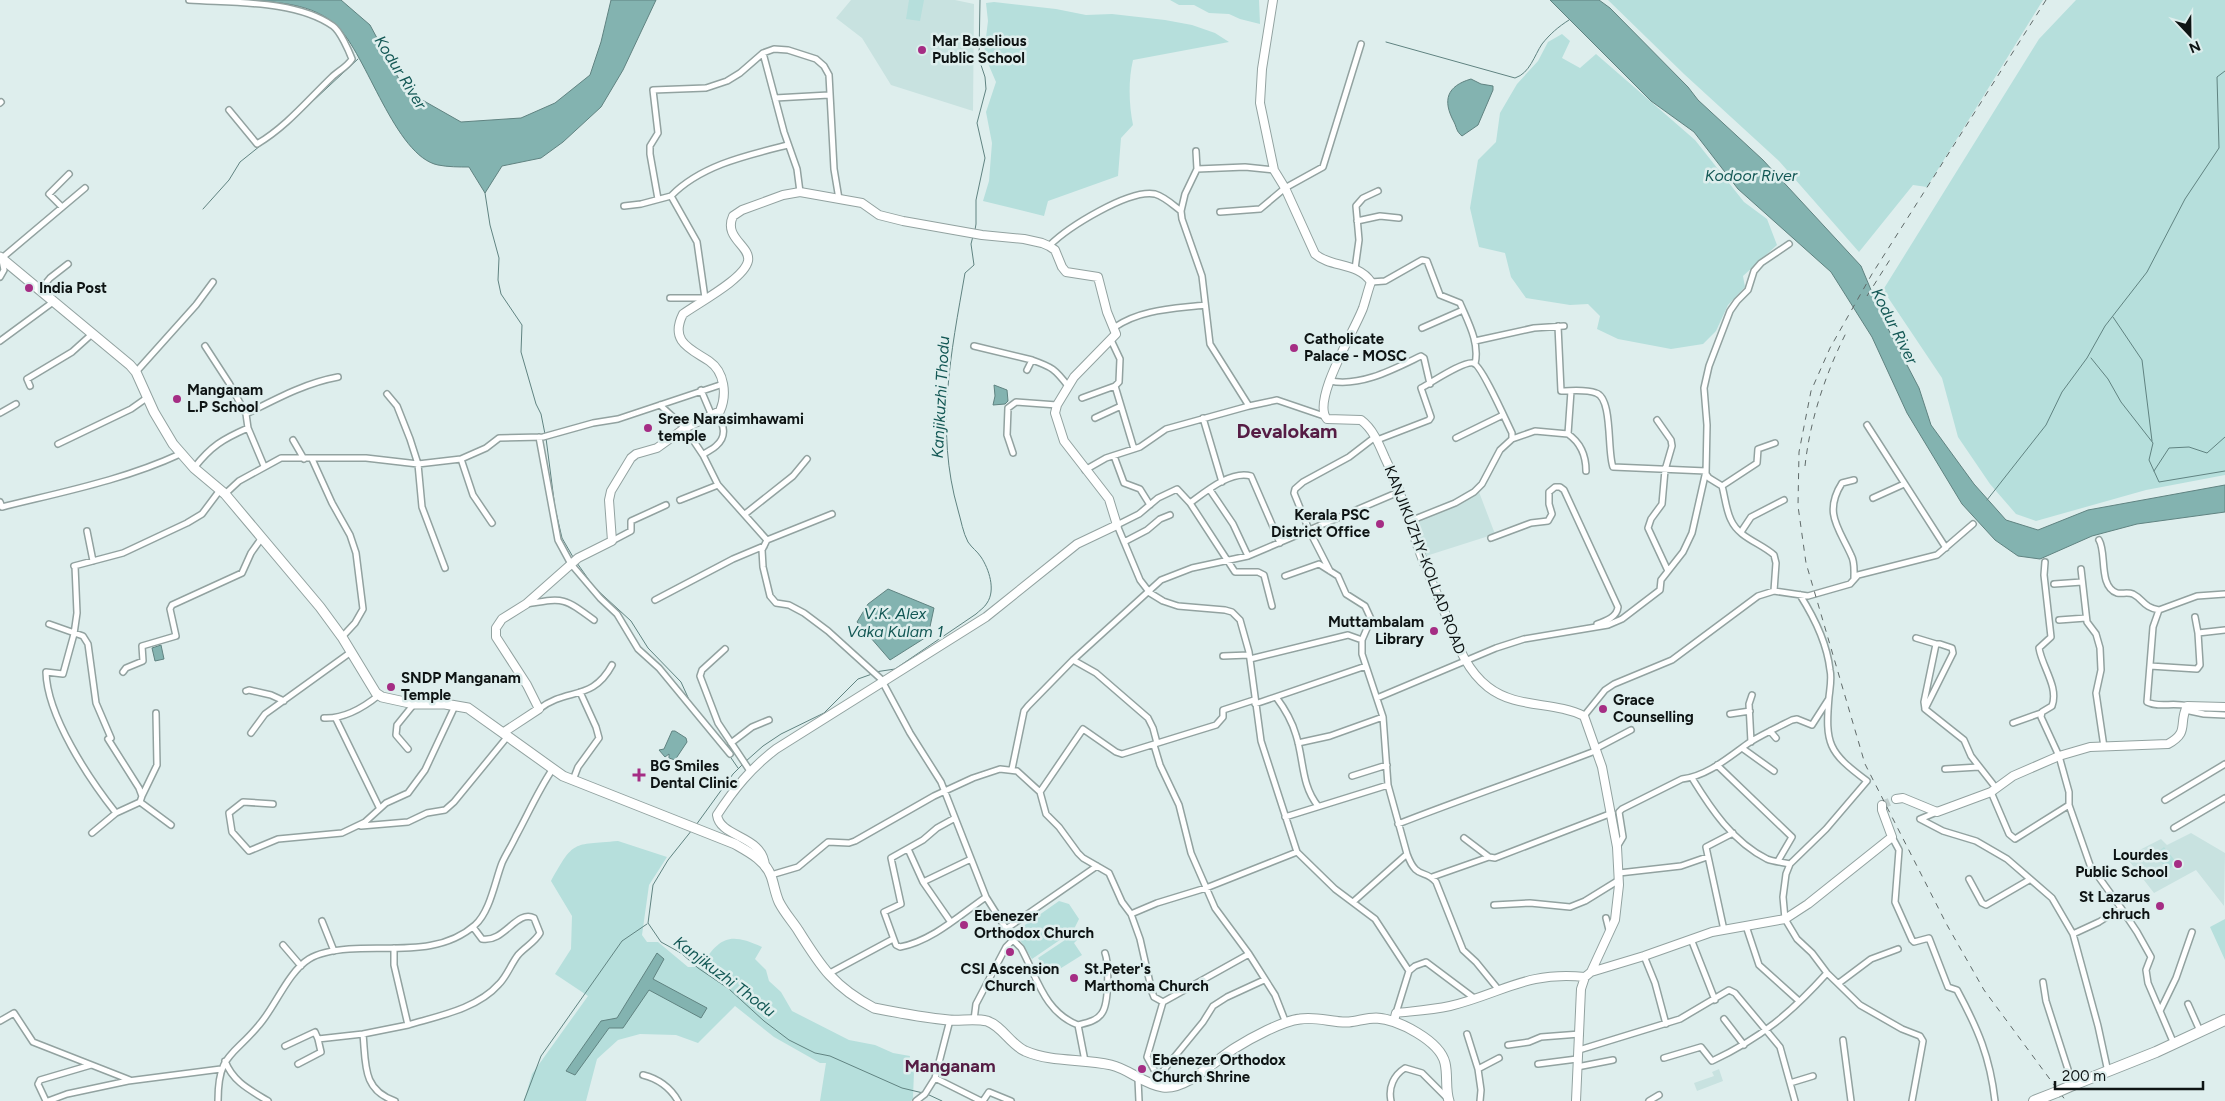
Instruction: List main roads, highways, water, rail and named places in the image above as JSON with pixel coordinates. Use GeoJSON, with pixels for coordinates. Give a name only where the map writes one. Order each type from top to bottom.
{"type":"FeatureCollection","features":[{"type":"Feature","properties":{"kind":"highway"},"geometry":{"type":"LineString","coordinates":[[2034,1101],[2108,1072],[2225,1020]]}},
{"type":"Feature","properties":{"kind":"main road"},"geometry":{"type":"LineString","coordinates":[[1,257],[53,302],[122,357],[136,372],[157,418],[180,454],[222,492],[320,607],[352,652],[370,685],[379,695],[414,704],[455,706],[474,712],[552,770],[735,844],[753,854],[771,875],[779,902],[818,963],[827,974],[853,995],[874,1008],[950,1020],[974,1020],[992,1023],[1014,1044],[1034,1054],[1056,1060],[1085,1061],[1111,1065],[1163,1087],[1183,1084],[1234,1048],[1286,1023],[1311,1018],[1338,1022],[1395,1017],[1436,1046],[1443,1056],[1446,1065],[1448,1100]]}},
{"type":"Feature","properties":{"kind":"water"},"geometry":{"type":"Polygon","coordinates":[[[244,0],[341,0],[370,25],[399,79],[417,97],[461,122],[521,118],[555,103],[590,75],[601,42],[611,0],[656,0],[623,70],[601,107],[563,142],[541,158],[502,166],[485,193],[469,167],[438,165],[423,158],[408,144],[395,125],[348,40],[337,26],[327,18],[305,8],[281,3],[244,0]]]}},
{"type":"Feature","properties":{"kind":"water","name":"Kodoor River"},"geometry":{"type":"Polygon","coordinates":[[[1550,0],[1599,0],[1610,8],[1688,87],[1698,100],[1763,160],[1861,266],[1884,321],[1919,388],[1931,425],[1974,484],[2006,520],[2038,530],[2088,510],[2225,485],[2225,512],[2137,524],[2092,536],[2040,559],[2018,556],[1995,540],[1962,504],[1907,413],[1872,337],[1831,272],[1738,189],[1694,132],[1651,101],[1550,0]]]}},
{"type":"Feature","properties":{"kind":"water"},"geometry":{"type":"Polygon","coordinates":[[[1471,79],[1481,84],[1493,86],[1493,90],[1478,125],[1462,136],[1450,114],[1448,101],[1452,90],[1471,79]]]}},
{"type":"Feature","properties":{"kind":"water"},"geometry":{"type":"Polygon","coordinates":[[[994,385],[1007,390],[1008,401],[1005,404],[993,405],[995,396],[994,385]]]}},
{"type":"Feature","properties":{"kind":"water","name":"V.K. Alex Vaka Kulam 1"},"geometry":{"type":"Polygon","coordinates":[[[888,589],[934,608],[928,636],[890,660],[857,622],[868,604],[888,589]]]}},
{"type":"Feature","properties":{"kind":"water"},"geometry":{"type":"Polygon","coordinates":[[[161,645],[164,659],[155,661],[152,648],[161,645]]]}},
{"type":"Feature","properties":{"kind":"water"},"geometry":{"type":"Polygon","coordinates":[[[672,731],[686,738],[687,742],[675,760],[669,758],[669,754],[665,757],[659,750],[664,749],[672,731]]]}},
{"type":"Feature","properties":{"kind":"water"},"geometry":{"type":"Polygon","coordinates":[[[657,953],[664,959],[653,979],[707,1008],[701,1018],[649,990],[623,1028],[609,1028],[575,1075],[566,1071],[601,1021],[617,1018],[657,953]]]}},
{"type":"Feature","properties":{"kind":"waterway"},"geometry":{"type":"LineString","coordinates":[[975,230],[976,200],[985,158],[977,123],[986,89],[985,77],[979,59],[980,0]]}},
{"type":"Feature","properties":{"kind":"waterway"},"geometry":{"type":"LineString","coordinates":[[1386,42],[1515,78],[1528,68],[1548,37],[1569,20]]}},
{"type":"Feature","properties":{"kind":"waterway"},"geometry":{"type":"LineString","coordinates":[[299,114],[358,59]]}},
{"type":"Feature","properties":{"kind":"waterway"},"geometry":{"type":"LineString","coordinates":[[1987,500],[2046,425],[2062,392],[2087,358],[2105,326],[2147,272],[2185,199],[2219,148],[2217,77],[2225,71]]}},
{"type":"Feature","properties":{"kind":"waterway"},"geometry":{"type":"LineString","coordinates":[[203,209],[229,180],[240,162],[265,142]]}},
{"type":"Feature","properties":{"kind":"waterway"},"geometry":{"type":"LineString","coordinates":[[485,193],[490,225],[499,258],[498,280],[501,294],[522,325],[521,352],[536,404],[541,414],[545,434]]}},
{"type":"Feature","properties":{"kind":"waterway","name":"Kanjikuzhi Thodu"},"geometry":{"type":"LineString","coordinates":[[875,672],[895,669],[976,614],[990,598],[991,586],[987,567],[968,542],[963,531],[951,480],[947,450],[946,421],[951,362],[965,273],[974,265],[971,244],[973,236]]}},
{"type":"Feature","properties":{"kind":"waterway"},"geometry":{"type":"LineString","coordinates":[[2113,317],[2142,360],[2152,441]]}},
{"type":"Feature","properties":{"kind":"waterway"},"geometry":{"type":"LineString","coordinates":[[2091,358],[2108,379],[2121,402],[2153,443],[2149,460],[2159,482],[2225,471]]}},
{"type":"Feature","properties":{"kind":"waterway"},"geometry":{"type":"LineString","coordinates":[[2154,471],[2169,448],[2189,447],[2207,453],[2225,437]]}},
{"type":"Feature","properties":{"kind":"waterway"},"geometry":{"type":"LineString","coordinates":[[546,438],[555,508],[562,538],[573,557]]}},
{"type":"Feature","properties":{"kind":"waterway"},"geometry":{"type":"LineString","coordinates":[[577,563],[594,587],[631,621],[648,648],[681,682],[691,704]]}},
{"type":"Feature","properties":{"kind":"waterway","name":"Kanjikuzhi Thodu"},"geometry":{"type":"LineString","coordinates":[[745,762],[763,746],[781,734],[824,713],[858,679],[872,674]]}},
{"type":"Feature","properties":{"kind":"waterway"},"geometry":{"type":"LineString","coordinates":[[729,755],[738,768]]}},
{"type":"Feature","properties":{"kind":"waterway","name":"Kanjikuzhi Thodu"},"geometry":{"type":"LineString","coordinates":[[696,825],[733,774],[742,765]]}},
{"type":"Feature","properties":{"kind":"waterway","name":"Kanjikuzhi Thodu"},"geometry":{"type":"LineString","coordinates":[[692,830],[668,860],[653,885],[648,923],[661,942],[681,953],[698,968],[729,989],[764,1021],[789,1040],[815,1053],[830,1056],[902,1088],[923,1093]]}},
{"type":"Feature","properties":{"kind":"waterway"},"geometry":{"type":"LineString","coordinates":[[524,1101],[541,1056],[622,941],[647,924]]}},
{"type":"Feature","properties":{"kind":"waterway","name":"Kanjikuzhi Thodu"},"geometry":{"type":"LineString","coordinates":[[927,1094],[942,1101]]}},
{"type":"Feature","properties":{"kind":"tunnel"},"geometry":{"type":"LineString","coordinates":[[1882,805],[1896,799]]}},
{"type":"Feature","properties":{"kind":"railway"},"geometry":{"type":"LineString","coordinates":[[2046,0],[1872,274],[1830,348],[1811,391],[1799,452],[1798,506],[1806,563],[1865,764],[1947,925],[1984,990],[2066,1101]]}},
{"type":"Feature","properties":{"kind":"railway"},"geometry":{"type":"LineString","coordinates":[[1867,296],[1891,258]]}},
{"type":"Feature","properties":{"kind":"railway"},"geometry":{"type":"LineString","coordinates":[[1805,466],[1807,449],[1820,398],[1831,365],[1846,333]]}},
{"type":"Feature","properties":{"kind":"place","name":"Mar Baselious Public School"},"geometry":{"type":"Point","coordinates":[922,50]}},
{"type":"Feature","properties":{"kind":"place","name":"India Post"},"geometry":{"type":"Point","coordinates":[29,288]}},
{"type":"Feature","properties":{"kind":"place","name":"Catholicate Palace - MOSC"},"geometry":{"type":"Point","coordinates":[1294,348]}},
{"type":"Feature","properties":{"kind":"place","name":"Manganam L.P School"},"geometry":{"type":"Point","coordinates":[177,399]}},
{"type":"Feature","properties":{"kind":"place","name":"Sree Narasimhawami temple"},"geometry":{"type":"Point","coordinates":[648,428]}},
{"type":"Feature","properties":{"kind":"place","name":"Kerala PSC District Office"},"geometry":{"type":"Point","coordinates":[1380,524]}},
{"type":"Feature","properties":{"kind":"place","name":"Muttambalam Library"},"geometry":{"type":"Point","coordinates":[1434,631]}},
{"type":"Feature","properties":{"kind":"place","name":"SNDP Manganam Temple"},"geometry":{"type":"Point","coordinates":[391,687]}},
{"type":"Feature","properties":{"kind":"place","name":"Grace Counselling"},"geometry":{"type":"Point","coordinates":[1603,709]}},
{"type":"Feature","properties":{"kind":"place","name":"BG Smiles Dental Clinic"},"geometry":{"type":"Point","coordinates":[639,775]}},
{"type":"Feature","properties":{"kind":"place","name":"Lourdes Public School"},"geometry":{"type":"Point","coordinates":[2178,864]}},
{"type":"Feature","properties":{"kind":"place","name":"St Lazarus chruch"},"geometry":{"type":"Point","coordinates":[2160,906]}},
{"type":"Feature","properties":{"kind":"place","name":"Ebenezer Orthodox Church"},"geometry":{"type":"Point","coordinates":[964,925]}},
{"type":"Feature","properties":{"kind":"place","name":"CSI Ascension Church"},"geometry":{"type":"Point","coordinates":[1010,952]}},
{"type":"Feature","properties":{"kind":"place","name":"St.Peter's Marthoma Church"},"geometry":{"type":"Point","coordinates":[1074,978]}},
{"type":"Feature","properties":{"kind":"place","name":"Ebenezer Orthodox Church Shrine"},"geometry":{"type":"Point","coordinates":[1142,1069]}},
{"type":"Feature","properties":{"kind":"district","name":"Devalokam"},"geometry":{"type":"Point","coordinates":[1287,431]}},
{"type":"Feature","properties":{"kind":"district","name":"Manganam"},"geometry":{"type":"Point","coordinates":[950,1066]}},
{"type":"Feature","properties":{"kind":"water label","name":"Kodur River"},"geometry":{"type":"Point","coordinates":[401,72]}},
{"type":"Feature","properties":{"kind":"water label","name":"Kodur River"},"geometry":{"type":"Point","coordinates":[1895,326]}}]}
